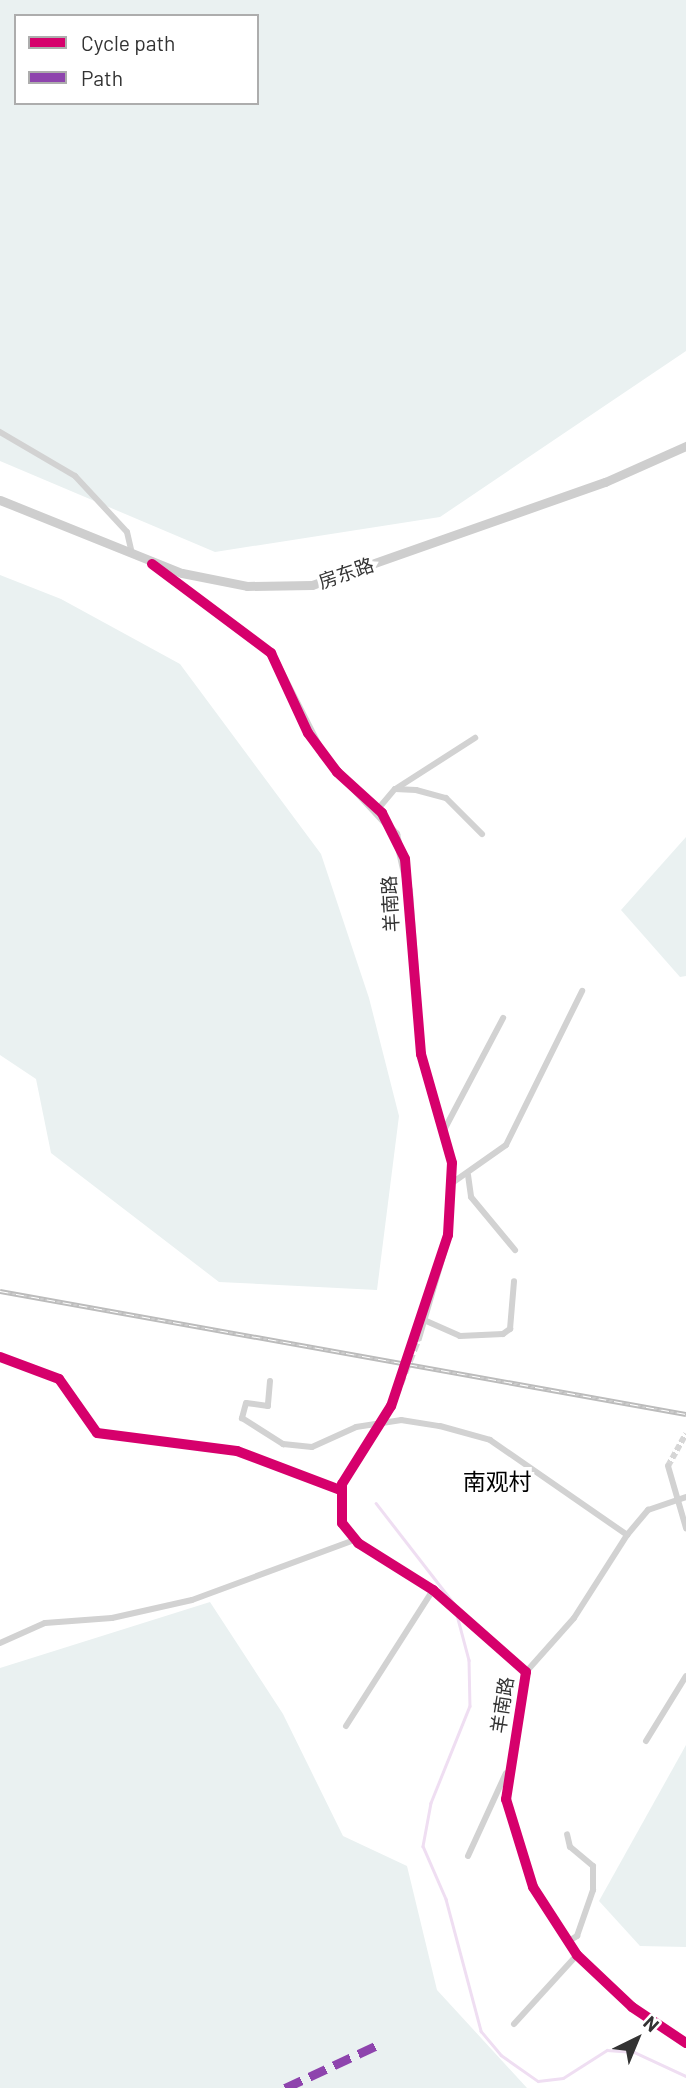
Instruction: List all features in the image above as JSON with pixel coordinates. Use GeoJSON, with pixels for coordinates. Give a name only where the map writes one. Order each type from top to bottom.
{"type":"FeatureCollection","features":[{"type":"Feature","properties":{"kind":"main road","name":"房东路"},"geometry":{"type":"LineString","coordinates":[[0,500],[152,564],[247,586],[312,585],[606,482],[686,446]]}},
{"type":"Feature","properties":{"kind":"street"},"geometry":{"type":"LineString","coordinates":[[0,432],[75,476],[127,532],[133,556]]}},
{"type":"Feature","properties":{"kind":"street","name":"羊南路"},"geometry":{"type":"LineString","coordinates":[[152,564],[271,653],[323,755],[378,808],[405,859],[419,1043],[443,1132],[452,1183],[448,1235],[418,1338]]}},
{"type":"Feature","properties":{"kind":"street"},"geometry":{"type":"LineString","coordinates":[[378,808],[395,789],[475,738]]}},
{"type":"Feature","properties":{"kind":"street"},"geometry":{"type":"LineString","coordinates":[[395,789],[446,798],[482,834]]}},
{"type":"Feature","properties":{"kind":"street"},"geometry":{"type":"LineString","coordinates":[[452,1183],[468,1175],[506,1144],[527,1113],[582,991]]}},
{"type":"Feature","properties":{"kind":"street"},"geometry":{"type":"LineString","coordinates":[[443,1132],[503,1018]]}},
{"type":"Feature","properties":{"kind":"street"},"geometry":{"type":"LineString","coordinates":[[468,1175],[471,1197],[514,1250]]}},
{"type":"Feature","properties":{"kind":"street"},"geometry":{"type":"LineString","coordinates":[[424,1320],[460,1336],[503,1334],[510,1329],[514,1281]]}},
{"type":"Feature","properties":{"kind":"street"},"geometry":{"type":"LineString","coordinates":[[0,1357],[59,1379],[97,1433],[237,1451],[340,1490]]}},
{"type":"Feature","properties":{"kind":"street"},"geometry":{"type":"LineString","coordinates":[[270,1381],[268,1406],[246,1403],[242,1418],[283,1444],[312,1447],[356,1427],[401,1420],[490,1440],[627,1535]]}},
{"type":"Feature","properties":{"kind":"street"},"geometry":{"type":"LineString","coordinates":[[0,1643],[45,1623],[112,1618],[192,1600],[354,1540],[342,1523],[340,1490],[384,1423],[391,1406]]}},
{"type":"Feature","properties":{"kind":"street"},"geometry":{"type":"LineString","coordinates":[[668,1466],[686,1528]]}},
{"type":"Feature","properties":{"kind":"street"},"geometry":{"type":"LineString","coordinates":[[526,1672],[574,1618],[627,1535],[648,1510],[686,1497]]}},
{"type":"Feature","properties":{"kind":"street","name":"羊南路"},"geometry":{"type":"LineString","coordinates":[[354,1540],[433,1590],[526,1672],[506,1773],[519,1851],[565,1942],[632,2007],[686,2043]]}},
{"type":"Feature","properties":{"kind":"street"},"geometry":{"type":"LineString","coordinates":[[346,1726],[433,1590]]}},
{"type":"Feature","properties":{"kind":"street"},"geometry":{"type":"LineString","coordinates":[[646,1741],[686,1676]]}},
{"type":"Feature","properties":{"kind":"street"},"geometry":{"type":"LineString","coordinates":[[468,1856],[506,1773]]}},
{"type":"Feature","properties":{"kind":"street"},"geometry":{"type":"LineString","coordinates":[[565,1942],[577,1936],[593,1890],[593,1866],[570,1847],[567,1834]]}},
{"type":"Feature","properties":{"kind":"street"},"geometry":{"type":"LineString","coordinates":[[514,2024],[577,1955]]}},
{"type":"Feature","properties":{"kind":"shaded area"},"geometry":{"type":"Polygon","coordinates":[[[0,0],[686,0],[686,351],[440,517],[215,552],[0,461],[0,0]]]}},
{"type":"Feature","properties":{"kind":"shaded area"},"geometry":{"type":"Polygon","coordinates":[[[0,575],[61,599],[180,664],[321,854],[369,998],[399,1116],[377,1290],[219,1282],[51,1153],[36,1079],[0,1055],[0,575]]]}},
{"type":"Feature","properties":{"kind":"shaded area"},"geometry":{"type":"Polygon","coordinates":[[[686,837],[686,976],[680,977],[621,910],[686,837]]]}},
{"type":"Feature","properties":{"kind":"shaded area"},"geometry":{"type":"Polygon","coordinates":[[[210,1602],[283,1714],[343,1836],[407,1866],[437,1990],[527,2088],[0,2088],[0,1668],[210,1602]]]}},
{"type":"Feature","properties":{"kind":"shaded area"},"geometry":{"type":"Polygon","coordinates":[[[686,1745],[686,1947],[640,1946],[599,1901],[686,1745]]]}},
{"type":"Feature","properties":{"kind":"waterway"},"geometry":{"type":"LineString","coordinates":[[376,1503],[455,1605]]}},
{"type":"Feature","properties":{"kind":"waterway"},"geometry":{"type":"LineString","coordinates":[[457,1615],[469,1660],[470,1706],[431,1803],[423,1846],[446,1899],[481,2031],[501,2055],[538,2081],[563,2078],[607,2050],[634,2052],[686,2076]]}},
{"type":"Feature","properties":{"kind":"tunnel"},"geometry":{"type":"LineString","coordinates":[[391,1406],[418,1338]]}},
{"type":"Feature","properties":{"kind":"tunnel"},"geometry":{"type":"LineString","coordinates":[[668,1466],[686,1434]]}},
{"type":"Feature","properties":{"kind":"railway"},"geometry":{"type":"LineString","coordinates":[[0,1291],[686,1414]]}},
{"type":"Feature","properties":{"kind":"marked path"},"geometry":{"type":"LineString","coordinates":[[285,2088],[380,2044]]}},
{"type":"Feature","properties":{"kind":"cycle path"},"geometry":{"type":"LineString","coordinates":[[152,564],[271,653],[308,733],[337,772],[382,813],[405,859],[421,1054],[452,1163],[448,1235],[391,1406],[342,1484],[342,1523],[358,1543],[433,1590],[526,1672],[506,1799],[533,1887],[577,1955],[632,2007],[686,2043]]}},
{"type":"Feature","properties":{"kind":"cycle path"},"geometry":{"type":"LineString","coordinates":[[0,1357],[59,1379],[97,1433],[237,1451],[340,1490]]}},
{"type":"Feature","properties":{"kind":"district","name":"南观村"},"geometry":{"type":"Point","coordinates":[497,1481]}}]}
